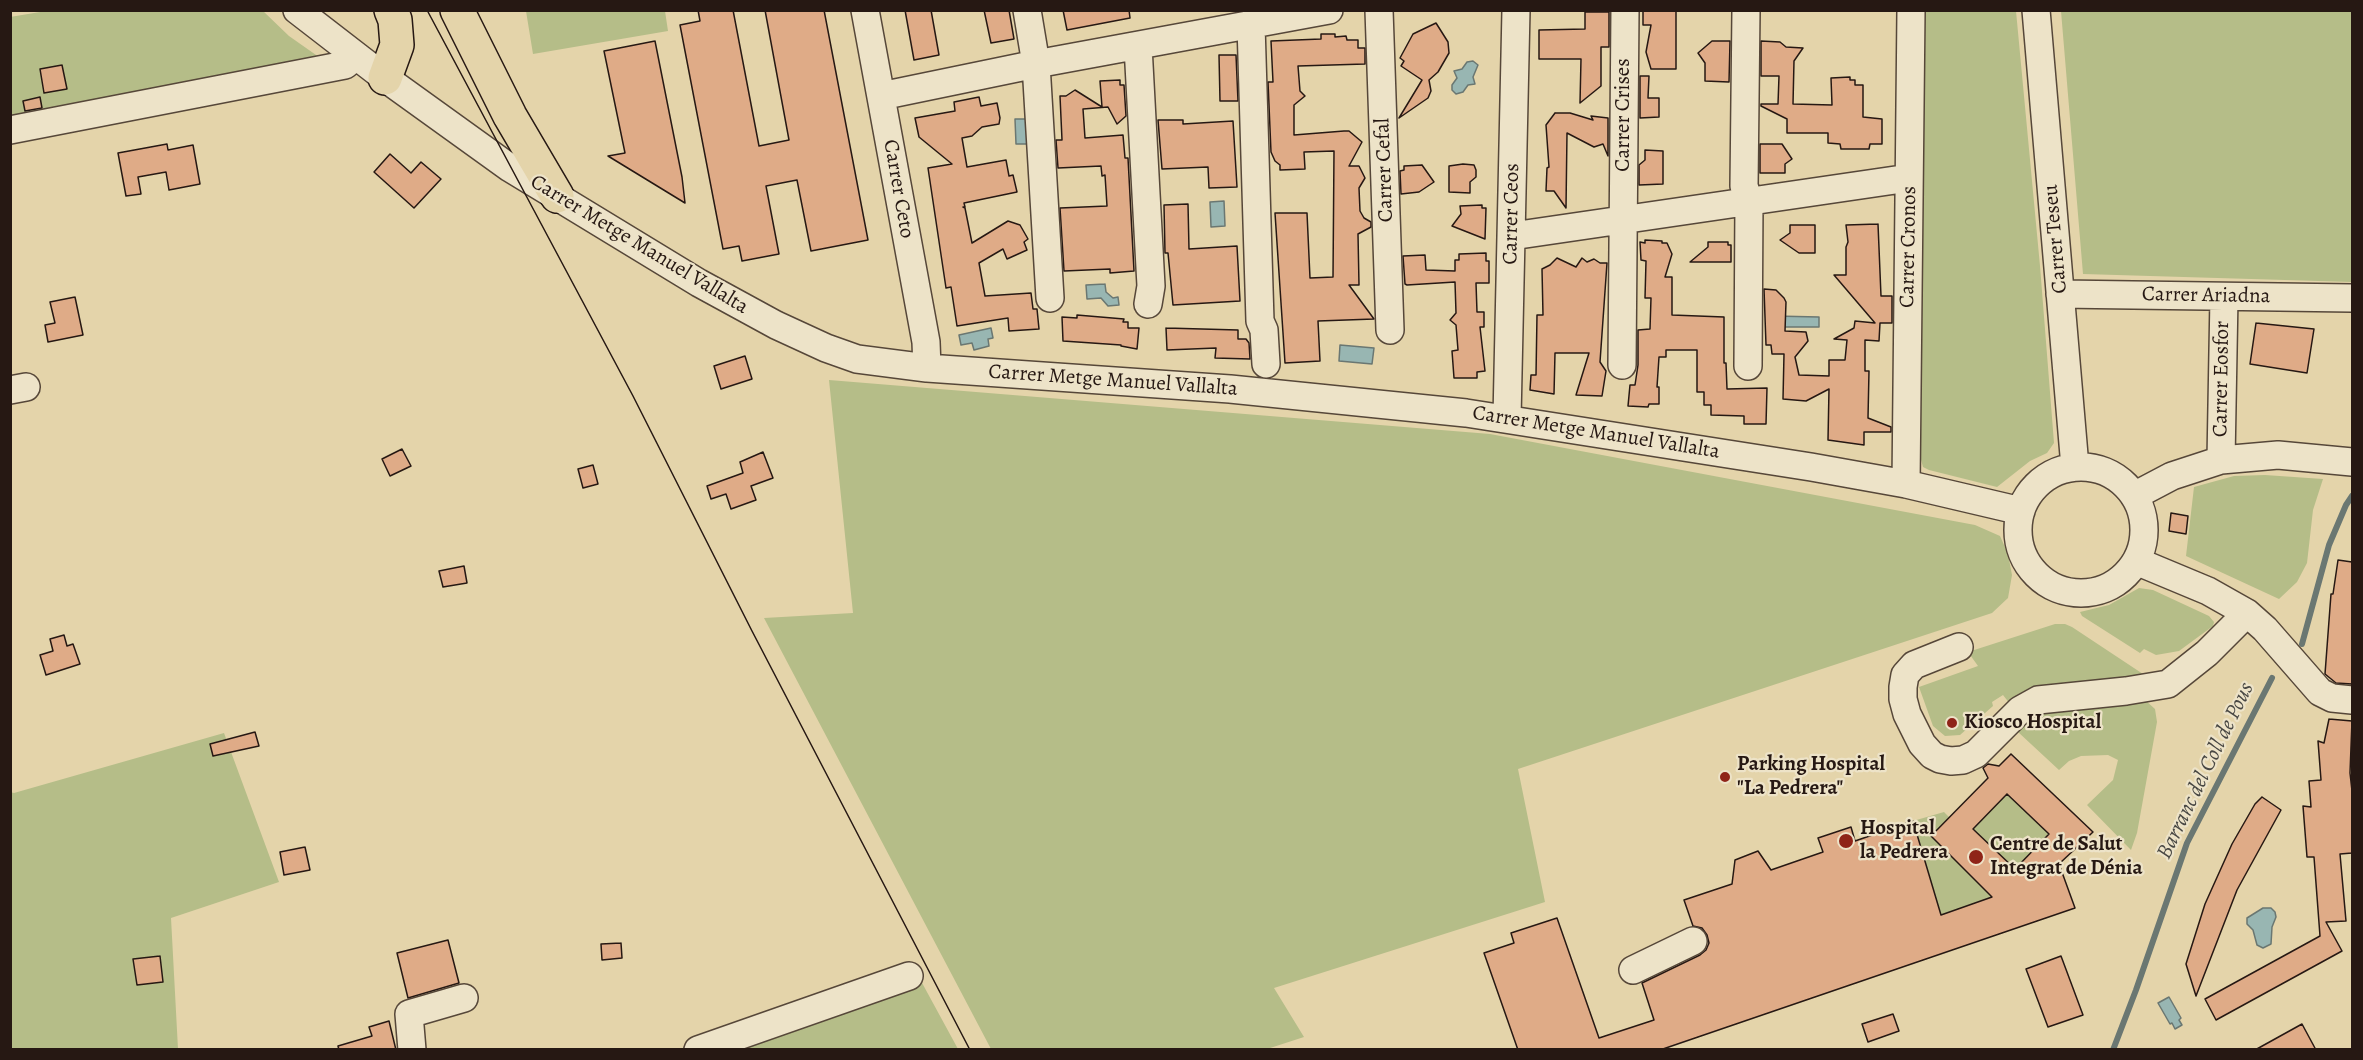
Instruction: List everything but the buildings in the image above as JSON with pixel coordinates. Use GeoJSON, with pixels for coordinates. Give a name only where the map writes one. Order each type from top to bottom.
{"type":"FeatureCollection","features":[{"type":"Feature","properties":{"kind":"main road"},"geometry":{"type":"LineString","coordinates":[[385,78],[398,45],[395,20],[391,10]]}},
{"type":"Feature","properties":{"kind":"main road"},"geometry":{"type":"LineString","coordinates":[[457,10],[510,117],[557,195]]}},
{"type":"Feature","properties":{"kind":"street","name":"Carrer Metge Manuel Vallalta"},"geometry":{"type":"LineString","coordinates":[[297,10],[385,78],[510,168],[699,283],[804,339],[857,359],[927,368],[1230,389],[1507,418],[1906,484],[2021,511]]}},
{"type":"Feature","properties":{"kind":"street","name":"Carrer Ceto"},"geometry":{"type":"LineString","coordinates":[[865,10],[926,342],[927,368]]}},
{"type":"Feature","properties":{"kind":"street"},"geometry":{"type":"LineString","coordinates":[[1027,10],[1036,64],[1050,298]]}},
{"type":"Feature","properties":{"kind":"street"},"geometry":{"type":"LineString","coordinates":[[881,96],[1036,64],[1329,10]]}},
{"type":"Feature","properties":{"kind":"street","name":"Carrer Cefal"},"geometry":{"type":"LineString","coordinates":[[1379,10],[1389,330]]}},
{"type":"Feature","properties":{"kind":"street","name":"Carrer Ceos"},"geometry":{"type":"LineString","coordinates":[[1507,418],[1516,10]]}},
{"type":"Feature","properties":{"kind":"street","name":"Carrer Crises"},"geometry":{"type":"LineString","coordinates":[[1622,365],[1625,10]]}},
{"type":"Feature","properties":{"kind":"street"},"geometry":{"type":"LineString","coordinates":[[1746,10],[1744,186],[1749,201],[1748,366]]}},
{"type":"Feature","properties":{"kind":"street","name":"Carrer Cronos"},"geometry":{"type":"LineString","coordinates":[[1906,484],[1911,10]]}},
{"type":"Feature","properties":{"kind":"street","name":"Carrer Teseu"},"geometry":{"type":"LineString","coordinates":[[2036,10],[2075,467]]}},
{"type":"Feature","properties":{"kind":"street"},"geometry":{"type":"LineString","coordinates":[[1251,25],[1260,321],[1264,330],[1266,364]]}},
{"type":"Feature","properties":{"kind":"street"},"geometry":{"type":"LineString","coordinates":[[1138,46],[1151,286],[1148,304]]}},
{"type":"Feature","properties":{"kind":"street"},"geometry":{"type":"LineString","coordinates":[[10,130],[345,65],[356,56]]}},
{"type":"Feature","properties":{"kind":"street"},"geometry":{"type":"LineString","coordinates":[[1512,236],[1909,178]]}},
{"type":"Feature","properties":{"kind":"street","name":"Carrer Ariadna"},"geometry":{"type":"LineString","coordinates":[[2060,294],[2352,298]]}},
{"type":"Feature","properties":{"kind":"street","name":"Carrer Eosfor"},"geometry":{"type":"LineString","coordinates":[[2221,460],[2224,297]]}},
{"type":"Feature","properties":{"kind":"street"},"geometry":{"type":"LineString","coordinates":[[2134,496],[2157,482],[2221,460],[2278,455],[2352,462]]}},
{"type":"Feature","properties":{"kind":"street"},"geometry":{"type":"LineString","coordinates":[[2075,467],[2092,468],[2109,473],[2123,483],[2134,496],[2141,512],[2144,529],[2142,546],[2136,561],[2124,577],[2109,587],[2090,593],[2081,593],[2053,587],[2038,576],[2027,562],[2020,546],[2018,528],[2021,511],[2029,494],[2042,481],[2057,472],[2075,467]]}},
{"type":"Feature","properties":{"kind":"street"},"geometry":{"type":"LineString","coordinates":[[2136,561],[2208,591],[2247,613],[2265,629],[2320,692],[2332,698],[2352,700]]}},
{"type":"Feature","properties":{"kind":"street"},"geometry":{"type":"LineString","coordinates":[[1959,647],[1914,665],[1905,675],[1903,687],[1907,714],[1922,744],[1932,755],[1951,761],[1963,760],[1976,754],[2020,710],[2038,700],[2151,688],[2168,684],[2188,670],[2224,638],[2247,613]]}},
{"type":"Feature","properties":{"kind":"street"},"geometry":{"type":"LineString","coordinates":[[1633,970],[1693,941]]}},
{"type":"Feature","properties":{"kind":"street"},"geometry":{"type":"LineString","coordinates":[[698,1050],[909,976]]}},
{"type":"Feature","properties":{"kind":"street"},"geometry":{"type":"LineString","coordinates":[[412,1050],[409,1014],[464,998]]}},
{"type":"Feature","properties":{"kind":"green space"},"geometry":{"type":"Polygon","coordinates":[[[52,10],[263,11],[289,36],[326,62],[11,123],[10,17],[52,10]]]}},
{"type":"Feature","properties":{"kind":"green space"},"geometry":{"type":"Polygon","coordinates":[[[526,11],[665,11],[668,31],[533,54],[526,11]]]}},
{"type":"Feature","properties":{"kind":"green space"},"geometry":{"type":"Polygon","coordinates":[[[1924,11],[2016,11],[2054,443],[2047,453],[2030,461],[1997,487],[1929,470],[1923,467],[1920,456],[1924,11]]]}},
{"type":"Feature","properties":{"kind":"green space"},"geometry":{"type":"Polygon","coordinates":[[[2061,11],[2352,11],[2352,282],[2083,274],[2061,11]]]}},
{"type":"Feature","properties":{"kind":"green space"},"geometry":{"type":"Polygon","coordinates":[[[829,380],[1490,434],[1975,525],[2000,536],[2008,554],[2012,575],[2008,598],[1992,613],[1518,769],[1545,902],[1274,988],[1304,1037],[1264,1050],[991,1049],[764,618],[853,613],[829,380]]]}},
{"type":"Feature","properties":{"kind":"green space"},"geometry":{"type":"Polygon","coordinates":[[[2265,475],[2323,479],[2313,510],[2307,563],[2297,582],[2279,599],[2186,556],[2194,487],[2234,476],[2265,475]]]}},
{"type":"Feature","properties":{"kind":"green space"},"geometry":{"type":"Polygon","coordinates":[[[2139,588],[2153,590],[2209,616],[2214,622],[2213,626],[2179,651],[2156,655],[2144,649],[2140,653],[2082,616],[2080,612],[2109,605],[2139,588]]]}},
{"type":"Feature","properties":{"kind":"green space"},"geometry":{"type":"Polygon","coordinates":[[[2055,624],[2072,627],[2143,674],[2142,679],[2010,704],[2003,695],[1992,702],[1993,706],[1960,735],[1945,736],[1933,726],[1919,687],[1978,666],[1968,652],[2055,624]]]}},
{"type":"Feature","properties":{"kind":"green space"},"geometry":{"type":"Polygon","coordinates":[[[2145,700],[2155,709],[2157,722],[2137,833],[2131,850],[2087,805],[2113,780],[2118,760],[2108,755],[2081,756],[2069,761],[2059,770],[2018,732],[2041,711],[2145,700]]]}},
{"type":"Feature","properties":{"kind":"green space"},"geometry":{"type":"Polygon","coordinates":[[[224,733],[279,882],[171,918],[178,1049],[11,1049],[10,792],[14,793],[224,733]]]}},
{"type":"Feature","properties":{"kind":"green space"},"geometry":{"type":"Polygon","coordinates":[[[2007,794],[2049,834],[2015,869],[1973,829],[2007,794]]]}},
{"type":"Feature","properties":{"kind":"green space"},"geometry":{"type":"Polygon","coordinates":[[[1944,812],[1949,817],[1931,836],[1992,897],[1941,915],[1913,821],[1944,812]]]}},
{"type":"Feature","properties":{"kind":"green space"},"geometry":{"type":"Polygon","coordinates":[[[921,981],[958,1049],[720,1050],[921,981]]]}},
{"type":"Feature","properties":{"kind":"water"},"geometry":{"type":"Polygon","coordinates":[[[1473,61],[1478,65],[1473,77],[1475,84],[1468,85],[1463,92],[1456,94],[1452,90],[1452,85],[1457,78],[1454,71],[1462,69],[1467,62],[1473,61]]]}},
{"type":"Feature","properties":{"kind":"water"},"geometry":{"type":"Polygon","coordinates":[[[1015,119],[1030,119],[1030,144],[1016,144],[1015,119]]]}},
{"type":"Feature","properties":{"kind":"water"},"geometry":{"type":"Polygon","coordinates":[[[1224,201],[1225,226],[1211,227],[1210,202],[1224,201]]]}},
{"type":"Feature","properties":{"kind":"water"},"geometry":{"type":"Polygon","coordinates":[[[1105,284],[1106,292],[1113,298],[1118,297],[1119,305],[1108,306],[1101,298],[1087,299],[1086,285],[1105,284]]]}},
{"type":"Feature","properties":{"kind":"water"},"geometry":{"type":"Polygon","coordinates":[[[1774,316],[1819,317],[1819,327],[1774,327],[1774,316]]]}},
{"type":"Feature","properties":{"kind":"water"},"geometry":{"type":"Polygon","coordinates":[[[991,328],[993,338],[988,339],[989,346],[974,350],[972,343],[961,345],[959,335],[991,328]]]}},
{"type":"Feature","properties":{"kind":"water"},"geometry":{"type":"Polygon","coordinates":[[[1340,345],[1374,348],[1372,364],[1339,361],[1340,345]]]}},
{"type":"Feature","properties":{"kind":"water"},"geometry":{"type":"Polygon","coordinates":[[[2263,908],[2271,908],[2276,917],[2272,927],[2271,944],[2263,948],[2257,945],[2253,930],[2247,924],[2247,918],[2263,908]]]}},
{"type":"Feature","properties":{"kind":"water"},"geometry":{"type":"Polygon","coordinates":[[[2169,997],[2181,1018],[2179,1020],[2182,1025],[2175,1029],[2158,1003],[2169,997]]]}},
{"type":"Feature","properties":{"kind":"waterway","name":"Barranc del Coll de Pous"},"geometry":{"type":"LineString","coordinates":[[2302,644],[2329,545],[2352,496]]}},
{"type":"Feature","properties":{"kind":"waterway","name":"Barranc del Coll de Pous"},"geometry":{"type":"LineString","coordinates":[[2113,1050],[2187,843],[2272,678]]}},
{"type":"Feature","properties":{"kind":"tram line"},"geometry":{"type":"LineString","coordinates":[[427,10],[633,396],[752,631],[970,1050]]}},
{"type":"Feature","properties":{"kind":"place","name":"Kiosco Hospital"},"geometry":{"type":"Point","coordinates":[1952,723]}},
{"type":"Feature","properties":{"kind":"place","name":"Parking Hospital \"La Pedrera\""},"geometry":{"type":"Point","coordinates":[1725,777]}},
{"type":"Feature","properties":{"kind":"place","name":"Hospital la Pedrera"},"geometry":{"type":"Point","coordinates":[1846,841]}},
{"type":"Feature","properties":{"kind":"place","name":"Centre de Salut Integrat de Dénia"},"geometry":{"type":"Point","coordinates":[1976,857]}}]}
